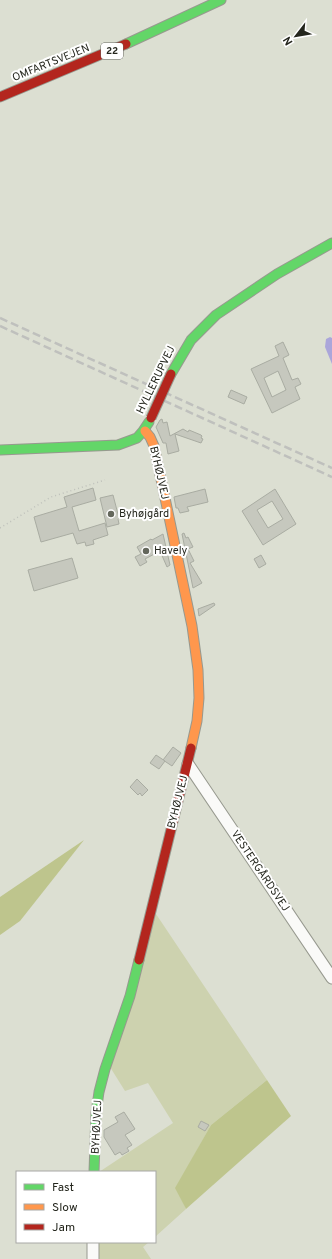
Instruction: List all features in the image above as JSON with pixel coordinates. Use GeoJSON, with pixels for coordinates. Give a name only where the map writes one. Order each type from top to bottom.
{"type":"FeatureCollection","features":[{"type":"Feature","properties":{"kind":"street","name":"OMFARTSVEJEN"},"geometry":{"type":"LineString","coordinates":[[0,97],[113,50],[221,0]]}},
{"type":"Feature","properties":{"kind":"street","name":"HYLLERUPVEJ"},"geometry":{"type":"LineString","coordinates":[[0,450],[118,445],[128,443],[137,438],[145,431],[183,351],[199,331],[221,311],[267,280],[332,243]]}},
{"type":"Feature","properties":{"kind":"street","name":"BYHØJVEJ"},"geometry":{"type":"LineString","coordinates":[[94,1171],[96,1113],[99,1092],[105,1069],[130,996],[188,764],[199,706],[198,670],[192,626],[154,446],[145,431]]}},
{"type":"Feature","properties":{"kind":"street","name":"VESTERGÅRDSVEJ"},"geometry":{"type":"LineString","coordinates":[[188,764],[332,978]]}},
{"type":"Feature","properties":{"kind":"street"},"geometry":{"type":"LineString","coordinates":[[93,1243],[93,1259]]}},
{"type":"Feature","properties":{"kind":"path"},"geometry":{"type":"LineString","coordinates":[[0,528],[51,498],[105,480]]}},
{"type":"Feature","properties":{"kind":"green space"},"geometry":{"type":"Polygon","coordinates":[[[84,840],[20,921],[0,935],[0,897],[84,840]]]}},
{"type":"Feature","properties":{"kind":"green space"},"geometry":{"type":"Polygon","coordinates":[[[156,914],[267,1080],[211,1125],[176,1188],[186,1209],[156,1236],[156,1171],[101,1171],[173,1123],[148,1083],[125,1091],[110,1067],[156,914]]]}},
{"type":"Feature","properties":{"kind":"green space"},"geometry":{"type":"Polygon","coordinates":[[[267,1080],[291,1116],[186,1209],[175,1188],[211,1125],[267,1080]]]}},
{"type":"Feature","properties":{"kind":"green space"},"geometry":{"type":"Polygon","coordinates":[[[95,1243],[148,1243],[143,1247],[151,1259],[94,1259],[95,1243]]]}},
{"type":"Feature","properties":{"kind":"shaded area"},"geometry":{"type":"Polygon","coordinates":[[[330,337],[332,338],[332,364],[325,347],[326,339],[330,337]]]}},
{"type":"Feature","properties":{"kind":"building"},"geometry":{"type":"Polygon","coordinates":[[[283,342],[289,355],[283,358],[292,380],[298,378],[301,384],[295,387],[300,399],[272,413],[251,369],[279,356],[275,346],[283,342]],[[278,371],[264,378],[272,397],[286,390],[278,371]]]}},
{"type":"Feature","properties":{"kind":"building"},"geometry":{"type":"Polygon","coordinates":[[[231,390],[247,397],[244,404],[228,397],[231,390]]]}},
{"type":"Feature","properties":{"kind":"building"},"geometry":{"type":"Polygon","coordinates":[[[162,419],[163,423],[167,422],[170,436],[183,429],[188,432],[189,430],[202,436],[201,438],[203,439],[201,443],[175,434],[179,451],[168,454],[166,443],[163,443],[156,427],[162,419]]]}},
{"type":"Feature","properties":{"kind":"building"},"geometry":{"type":"Polygon","coordinates":[[[93,488],[96,500],[72,507],[79,531],[105,523],[108,535],[93,540],[94,544],[86,546],[85,542],[77,544],[73,533],[41,542],[34,517],[67,507],[64,497],[93,488]]]}},
{"type":"Feature","properties":{"kind":"building"},"geometry":{"type":"Polygon","coordinates":[[[205,489],[208,502],[187,507],[189,511],[180,513],[178,508],[176,508],[174,497],[205,489]]]}},
{"type":"Feature","properties":{"kind":"building"},"geometry":{"type":"Polygon","coordinates":[[[275,489],[296,524],[263,545],[242,511],[275,489]],[[272,501],[257,510],[268,528],[283,519],[272,501]]]}},
{"type":"Feature","properties":{"kind":"building","name":"Byhøjgård"},"geometry":{"type":"Polygon","coordinates":[[[113,495],[119,518],[119,524],[107,527],[100,498],[113,495]]]}},
{"type":"Feature","properties":{"kind":"building"},"geometry":{"type":"Polygon","coordinates":[[[184,533],[186,538],[188,537],[193,547],[188,549],[194,561],[190,563],[202,583],[193,588],[182,534],[184,533]]]}},
{"type":"Feature","properties":{"kind":"building"},"geometry":{"type":"Polygon","coordinates":[[[163,534],[170,565],[167,567],[160,551],[145,559],[147,562],[140,566],[135,557],[141,554],[137,547],[163,534]]]}},
{"type":"Feature","properties":{"kind":"building"},"geometry":{"type":"Polygon","coordinates":[[[261,555],[266,564],[259,568],[254,559],[261,555]]]}},
{"type":"Feature","properties":{"kind":"building"},"geometry":{"type":"Polygon","coordinates":[[[72,558],[78,578],[34,591],[28,570],[72,558]]]}},
{"type":"Feature","properties":{"kind":"building"},"geometry":{"type":"Polygon","coordinates":[[[214,603],[215,605],[199,616],[198,609],[214,603]]]}},
{"type":"Feature","properties":{"kind":"building"},"geometry":{"type":"Polygon","coordinates":[[[173,747],[181,753],[172,766],[163,760],[173,747]]]}},
{"type":"Feature","properties":{"kind":"building"},"geometry":{"type":"Polygon","coordinates":[[[156,755],[165,761],[159,769],[150,763],[156,755]]]}},
{"type":"Feature","properties":{"kind":"building"},"geometry":{"type":"Polygon","coordinates":[[[137,779],[148,790],[142,796],[140,793],[138,795],[130,787],[137,779]]]}},
{"type":"Feature","properties":{"kind":"building"},"geometry":{"type":"Polygon","coordinates":[[[124,1112],[135,1129],[125,1135],[132,1145],[127,1148],[129,1151],[122,1155],[120,1152],[115,1155],[104,1137],[104,1130],[118,1122],[115,1117],[124,1112]]]}},
{"type":"Feature","properties":{"kind":"building"},"geometry":{"type":"Polygon","coordinates":[[[201,1121],[209,1125],[205,1131],[198,1127],[201,1121]]]}},
{"type":"Feature","properties":{"kind":"railway"},"geometry":{"type":"LineString","coordinates":[[0,318],[332,468]]}},
{"type":"Feature","properties":{"kind":"railway"},"geometry":{"type":"LineString","coordinates":[[0,326],[332,477]]}},
{"type":"Feature","properties":{"kind":"traffic: fast"},"geometry":{"type":"LineString","coordinates":[[126,44],[221,0]]}},
{"type":"Feature","properties":{"kind":"traffic: fast"},"geometry":{"type":"LineString","coordinates":[[171,374],[191,340],[216,315],[277,274],[332,243]]}},
{"type":"Feature","properties":{"kind":"traffic: fast"},"geometry":{"type":"LineString","coordinates":[[0,450],[118,445],[137,438],[149,422]]}},
{"type":"Feature","properties":{"kind":"traffic: fast"},"geometry":{"type":"LineString","coordinates":[[94,1171],[96,1113],[99,1092],[105,1069],[130,996],[139,960]]}},
{"type":"Feature","properties":{"kind":"traffic: slow"},"geometry":{"type":"LineString","coordinates":[[145,431],[150,437],[154,446],[192,626],[198,670],[199,698],[197,721],[191,748]]}},
{"type":"Feature","properties":{"kind":"traffic: jam"},"geometry":{"type":"LineString","coordinates":[[0,97],[126,44]]}},
{"type":"Feature","properties":{"kind":"traffic: jam"},"geometry":{"type":"LineString","coordinates":[[151,418],[171,374]]}},
{"type":"Feature","properties":{"kind":"traffic: jam"},"geometry":{"type":"LineString","coordinates":[[139,960],[191,748]]}},
{"type":"Feature","properties":{"kind":"place","name":"Byhøjgård"},"geometry":{"type":"Point","coordinates":[111,514]}},
{"type":"Feature","properties":{"kind":"place","name":"Havely"},"geometry":{"type":"Point","coordinates":[146,551]}}]}
